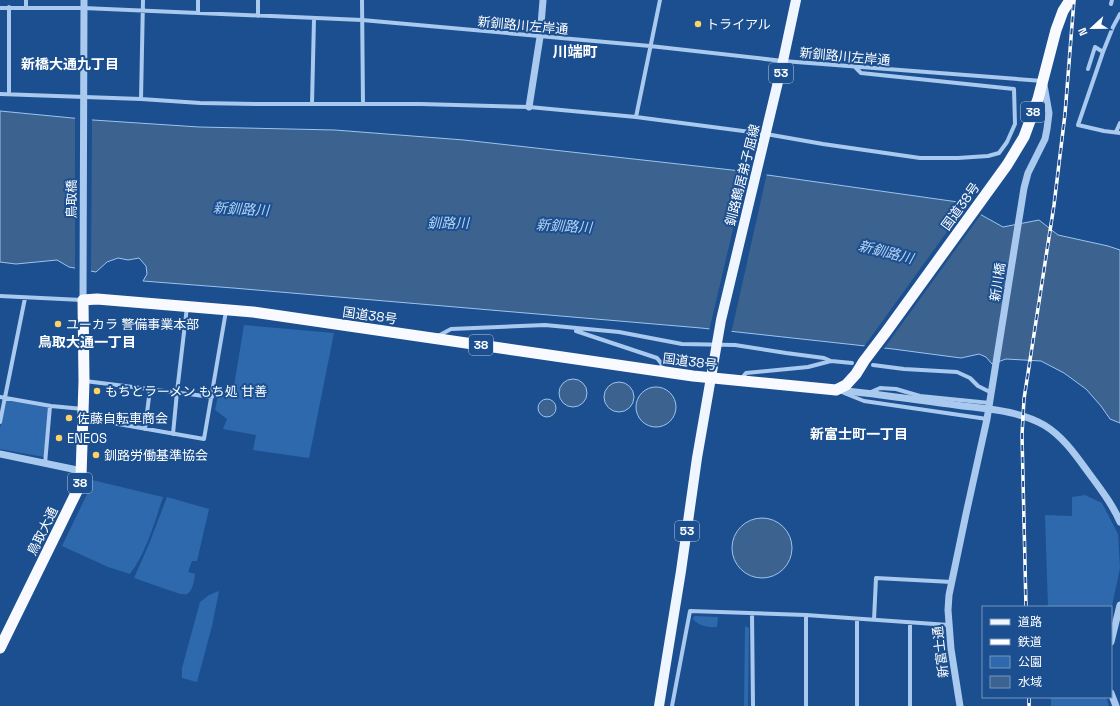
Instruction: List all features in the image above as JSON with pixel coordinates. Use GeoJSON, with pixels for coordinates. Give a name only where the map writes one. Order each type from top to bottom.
{"type":"FeatureCollection","features":[{"type":"Feature","properties":{"kind":"highway","name":"国道38号"},"geometry":{"type":"LineString","coordinates":[[83,300],[97,299],[226,311],[253,312],[663,372],[836,390],[846,384],[869,363],[891,326],[1007,165],[1024,137],[1038,99],[1056,30],[1070,0]]}},
{"type":"Feature","properties":{"kind":"highway","name":"鳥取大通"},"geometry":{"type":"LineString","coordinates":[[0,648],[78,489],[82,471],[84,381],[83,300]]}},
{"type":"Feature","properties":{"kind":"main road","name":"釧路鶴居弟子屈線"},"geometry":{"type":"LineString","coordinates":[[710,378],[721,320],[766,134],[796,0]]}},
{"type":"Feature","properties":{"kind":"main road","name":"53"},"geometry":{"type":"LineString","coordinates":[[659,706],[710,378]]}},
{"type":"Feature","properties":{"kind":"street"},"geometry":{"type":"LineString","coordinates":[[26,0],[26,7]]}},
{"type":"Feature","properties":{"kind":"street"},"geometry":{"type":"LineString","coordinates":[[141,99],[143,0]]}},
{"type":"Feature","properties":{"kind":"street"},"geometry":{"type":"LineString","coordinates":[[198,0],[198,13]]}},
{"type":"Feature","properties":{"kind":"street"},"geometry":{"type":"LineString","coordinates":[[258,0],[258,16]]}},
{"type":"Feature","properties":{"kind":"street"},"geometry":{"type":"LineString","coordinates":[[362,0],[363,104]]}},
{"type":"Feature","properties":{"kind":"street"},"geometry":{"type":"LineString","coordinates":[[529,107],[540,37],[543,0]]}},
{"type":"Feature","properties":{"kind":"street"},"geometry":{"type":"LineString","coordinates":[[636,117],[660,0]]}},
{"type":"Feature","properties":{"kind":"street","name":"新釧路川左岸通"},"geometry":{"type":"LineString","coordinates":[[0,8],[84,4],[143,10],[362,20],[650,46],[783,61],[1043,81]]}},
{"type":"Feature","properties":{"kind":"street","name":"鳥取橋"},"geometry":{"type":"LineString","coordinates":[[83,300],[84,4]]}},
{"type":"Feature","properties":{"kind":"street"},"geometry":{"type":"LineString","coordinates":[[9,7],[9,94]]}},
{"type":"Feature","properties":{"kind":"street"},"geometry":{"type":"LineString","coordinates":[[1120,14],[1103,52],[1078,125],[1104,131],[1118,132],[1120,123]]}},
{"type":"Feature","properties":{"kind":"street"},"geometry":{"type":"LineString","coordinates":[[312,104],[314,19]]}},
{"type":"Feature","properties":{"kind":"street"},"geometry":{"type":"LineString","coordinates":[[1088,69],[1095,47],[1103,52]]}},
{"type":"Feature","properties":{"kind":"street"},"geometry":{"type":"LineString","coordinates":[[0,94],[141,99],[200,103],[421,104],[529,107],[636,117],[766,134],[822,144],[920,158],[978,157],[998,153],[1007,142],[1015,124],[1014,89],[861,73],[855,67]]}},
{"type":"Feature","properties":{"kind":"street","name":"新川橋"},"geometry":{"type":"LineString","coordinates":[[987,419],[1024,188],[1028,173],[1045,139],[1047,129],[1049,113],[1043,81]]}},
{"type":"Feature","properties":{"kind":"street"},"geometry":{"type":"LineString","coordinates":[[0,296],[83,300]]}},
{"type":"Feature","properties":{"kind":"street"},"geometry":{"type":"LineString","coordinates":[[0,422],[25,298]]}},
{"type":"Feature","properties":{"kind":"street"},"geometry":{"type":"LineString","coordinates":[[173,434],[187,307]]}},
{"type":"Feature","properties":{"kind":"street"},"geometry":{"type":"LineString","coordinates":[[0,397],[50,406],[145,429],[204,439],[226,311]]}},
{"type":"Feature","properties":{"kind":"street"},"geometry":{"type":"LineString","coordinates":[[433,338],[451,329],[545,325],[619,332],[682,344],[735,345],[824,358],[831,361],[852,363]]}},
{"type":"Feature","properties":{"kind":"street"},"geometry":{"type":"LineString","coordinates":[[568,328],[657,358],[661,363],[663,372]]}},
{"type":"Feature","properties":{"kind":"street"},"geometry":{"type":"LineString","coordinates":[[740,380],[746,373],[808,367],[831,361]]}},
{"type":"Feature","properties":{"kind":"street"},"geometry":{"type":"LineString","coordinates":[[869,363],[904,369],[957,372],[970,378],[978,386],[992,393]]}},
{"type":"Feature","properties":{"kind":"street"},"geometry":{"type":"LineString","coordinates":[[84,381],[212,397]]}},
{"type":"Feature","properties":{"kind":"street"},"geometry":{"type":"LineString","coordinates":[[870,393],[880,388],[891,388],[920,396],[990,403]]}},
{"type":"Feature","properties":{"kind":"street"},"geometry":{"type":"LineString","coordinates":[[145,429],[150,389]]}},
{"type":"Feature","properties":{"kind":"street"},"geometry":{"type":"LineString","coordinates":[[836,390],[870,393],[1015,414],[1044,425],[1058,435],[1070,448],[1108,499],[1120,522]]}},
{"type":"Feature","properties":{"kind":"street"},"geometry":{"type":"LineString","coordinates":[[836,390],[864,400],[987,419]]}},
{"type":"Feature","properties":{"kind":"street"},"geometry":{"type":"LineString","coordinates":[[45,464],[50,406]]}},
{"type":"Feature","properties":{"kind":"street","name":"新富士通"},"geometry":{"type":"LineString","coordinates":[[960,706],[951,649],[949,595],[987,419]]}},
{"type":"Feature","properties":{"kind":"street"},"geometry":{"type":"LineString","coordinates":[[0,454],[82,471]]}},
{"type":"Feature","properties":{"kind":"street"},"geometry":{"type":"LineString","coordinates":[[874,620],[876,578],[952,582]]}},
{"type":"Feature","properties":{"kind":"street"},"geometry":{"type":"LineString","coordinates":[[1112,638],[1120,605]]}},
{"type":"Feature","properties":{"kind":"street"},"geometry":{"type":"LineString","coordinates":[[672,706],[690,611],[806,615],[910,623],[949,624]]}},
{"type":"Feature","properties":{"kind":"street"},"geometry":{"type":"LineString","coordinates":[[752,613],[753,706]]}},
{"type":"Feature","properties":{"kind":"street"},"geometry":{"type":"LineString","coordinates":[[806,615],[806,706]]}},
{"type":"Feature","properties":{"kind":"street"},"geometry":{"type":"LineString","coordinates":[[857,619],[857,706]]}},
{"type":"Feature","properties":{"kind":"street"},"geometry":{"type":"LineString","coordinates":[[910,623],[910,706]]}},
{"type":"Feature","properties":{"kind":"street"},"geometry":{"type":"LineString","coordinates":[[1112,696],[1116,706]]}},
{"type":"Feature","properties":{"kind":"green space"},"geometry":{"type":"Polygon","coordinates":[[[244,325],[334,333],[309,458],[253,450],[256,435],[223,429],[227,419],[215,410],[218,396],[232,398],[244,325]]]}},
{"type":"Feature","properties":{"kind":"green space"},"geometry":{"type":"Polygon","coordinates":[[[7,400],[49,408],[44,457],[0,449],[0,428],[7,400]]]}},
{"type":"Feature","properties":{"kind":"green space"},"geometry":{"type":"Polygon","coordinates":[[[92,480],[163,497],[146,547],[130,574],[108,567],[62,546],[91,486],[92,480]]]}},
{"type":"Feature","properties":{"kind":"green space"},"geometry":{"type":"Polygon","coordinates":[[[1085,495],[1102,503],[1118,534],[1120,568],[1112,606],[1048,606],[1045,515],[1072,516],[1072,497],[1085,495]]]}},
{"type":"Feature","properties":{"kind":"green space"},"geometry":{"type":"Polygon","coordinates":[[[167,497],[209,509],[197,561],[192,561],[188,572],[195,574],[194,582],[189,593],[186,594],[180,594],[134,578],[167,497]]]}},
{"type":"Feature","properties":{"kind":"green space"},"geometry":{"type":"Polygon","coordinates":[[[219,591],[212,626],[197,682],[182,678],[182,668],[200,602],[209,595],[219,591]]]}},
{"type":"Feature","properties":{"kind":"green space"},"geometry":{"type":"Polygon","coordinates":[[[694,616],[718,617],[717,627],[707,627],[701,625],[693,619],[694,616]]]}},
{"type":"Feature","properties":{"kind":"green space"},"geometry":{"type":"Polygon","coordinates":[[[745,626],[749,628],[748,706],[744,706],[745,626]]]}},
{"type":"Feature","properties":{"kind":"green space"},"geometry":{"type":"Polygon","coordinates":[[[1051,698],[1106,698],[1109,706],[1051,706],[1051,698]]]}},
{"type":"Feature","properties":{"kind":"water","name":"釧路川"},"geometry":{"type":"Polygon","coordinates":[[[0,111],[93,120],[199,127],[335,130],[464,140],[732,170],[958,202],[1003,227],[1039,220],[1058,235],[1120,250],[1120,423],[1110,419],[1086,389],[1064,373],[1041,361],[1006,359],[992,364],[986,357],[979,354],[961,358],[701,328],[143,281],[147,274],[146,266],[139,258],[128,260],[118,258],[107,262],[96,272],[69,267],[57,260],[16,264],[0,262],[0,111]]]}},
{"type":"Feature","properties":{"kind":"water"},"geometry":{"type":"Polygon","coordinates":[[[573,379],[579,380],[583,383],[586,387],[586,399],[583,403],[579,406],[573,407],[567,406],[563,403],[560,399],[559,393],[560,387],[563,383],[567,380],[573,379]]]}},
{"type":"Feature","properties":{"kind":"water"},"geometry":{"type":"Polygon","coordinates":[[[619,382],[630,386],[634,397],[630,408],[619,412],[608,408],[604,397],[608,386],[619,382]]]}},
{"type":"Feature","properties":{"kind":"water"},"geometry":{"type":"Polygon","coordinates":[[[660,387],[667,390],[673,396],[676,407],[675,415],[667,424],[660,427],[652,427],[645,424],[637,415],[636,403],[639,396],[648,388],[660,387]]]}},
{"type":"Feature","properties":{"kind":"water"},"geometry":{"type":"Polygon","coordinates":[[[543,399],[551,399],[556,404],[554,415],[551,417],[543,417],[538,412],[538,404],[543,399]]]}},
{"type":"Feature","properties":{"kind":"water"},"geometry":{"type":"Polygon","coordinates":[[[762,518],[779,523],[787,531],[792,548],[787,565],[779,573],[762,578],[745,573],[737,565],[732,548],[737,531],[745,523],[762,518]]]}},
{"type":"Feature","properties":{"kind":"pier"},"geometry":{"type":"Polygon","coordinates":[[[75,116],[92,118],[91,273],[75,270],[75,116]]]}},
{"type":"Feature","properties":{"kind":"pier"},"geometry":{"type":"Polygon","coordinates":[[[747,170],[767,173],[731,334],[709,331],[747,170]]]}},
{"type":"Feature","properties":{"kind":"pier"},"geometry":{"type":"Polygon","coordinates":[[[967,204],[982,213],[883,350],[863,348],[967,204]]]}},
{"type":"Feature","properties":{"kind":"railway"},"geometry":{"type":"LineString","coordinates":[[1026,606],[1022,435],[1024,399],[1054,205],[1065,114],[1074,0]]}},
{"type":"Feature","properties":{"kind":"railway"},"geometry":{"type":"LineString","coordinates":[[1029,698],[1029,706]]}},
{"type":"Feature","properties":{"kind":"place","name":"トライアル"},"geometry":{"type":"Point","coordinates":[698,24]}},
{"type":"Feature","properties":{"kind":"place","name":"ユーカラ 警備事業本部"},"geometry":{"type":"Point","coordinates":[58,324]}},
{"type":"Feature","properties":{"kind":"place","name":"もちとラーメン もち処 甘善"},"geometry":{"type":"Point","coordinates":[97,391]}},
{"type":"Feature","properties":{"kind":"place","name":"佐藤自転車商会"},"geometry":{"type":"Point","coordinates":[69,418]}},
{"type":"Feature","properties":{"kind":"place","name":"ENEOS"},"geometry":{"type":"Point","coordinates":[59,438]}},
{"type":"Feature","properties":{"kind":"place","name":"釧路労働基準協会"},"geometry":{"type":"Point","coordinates":[96,455]}},
{"type":"Feature","properties":{"kind":"district","name":"川端町"},"geometry":{"type":"Point","coordinates":[575,52]}},
{"type":"Feature","properties":{"kind":"district","name":"新橋大通九丁目"},"geometry":{"type":"Point","coordinates":[70,64]}},
{"type":"Feature","properties":{"kind":"district","name":"鳥取大通一丁目"},"geometry":{"type":"Point","coordinates":[87,342]}},
{"type":"Feature","properties":{"kind":"district","name":"新富士町一丁目"},"geometry":{"type":"Point","coordinates":[859,434]}},
{"type":"Feature","properties":{"kind":"water label","name":"新釧路川"},"geometry":{"type":"Point","coordinates":[241,209]}},
{"type":"Feature","properties":{"kind":"water label","name":"新釧路川"},"geometry":{"type":"Point","coordinates":[564,226]}},
{"type":"Feature","properties":{"kind":"water label","name":"新釧路川"},"geometry":{"type":"Point","coordinates":[886,252]}}]}
